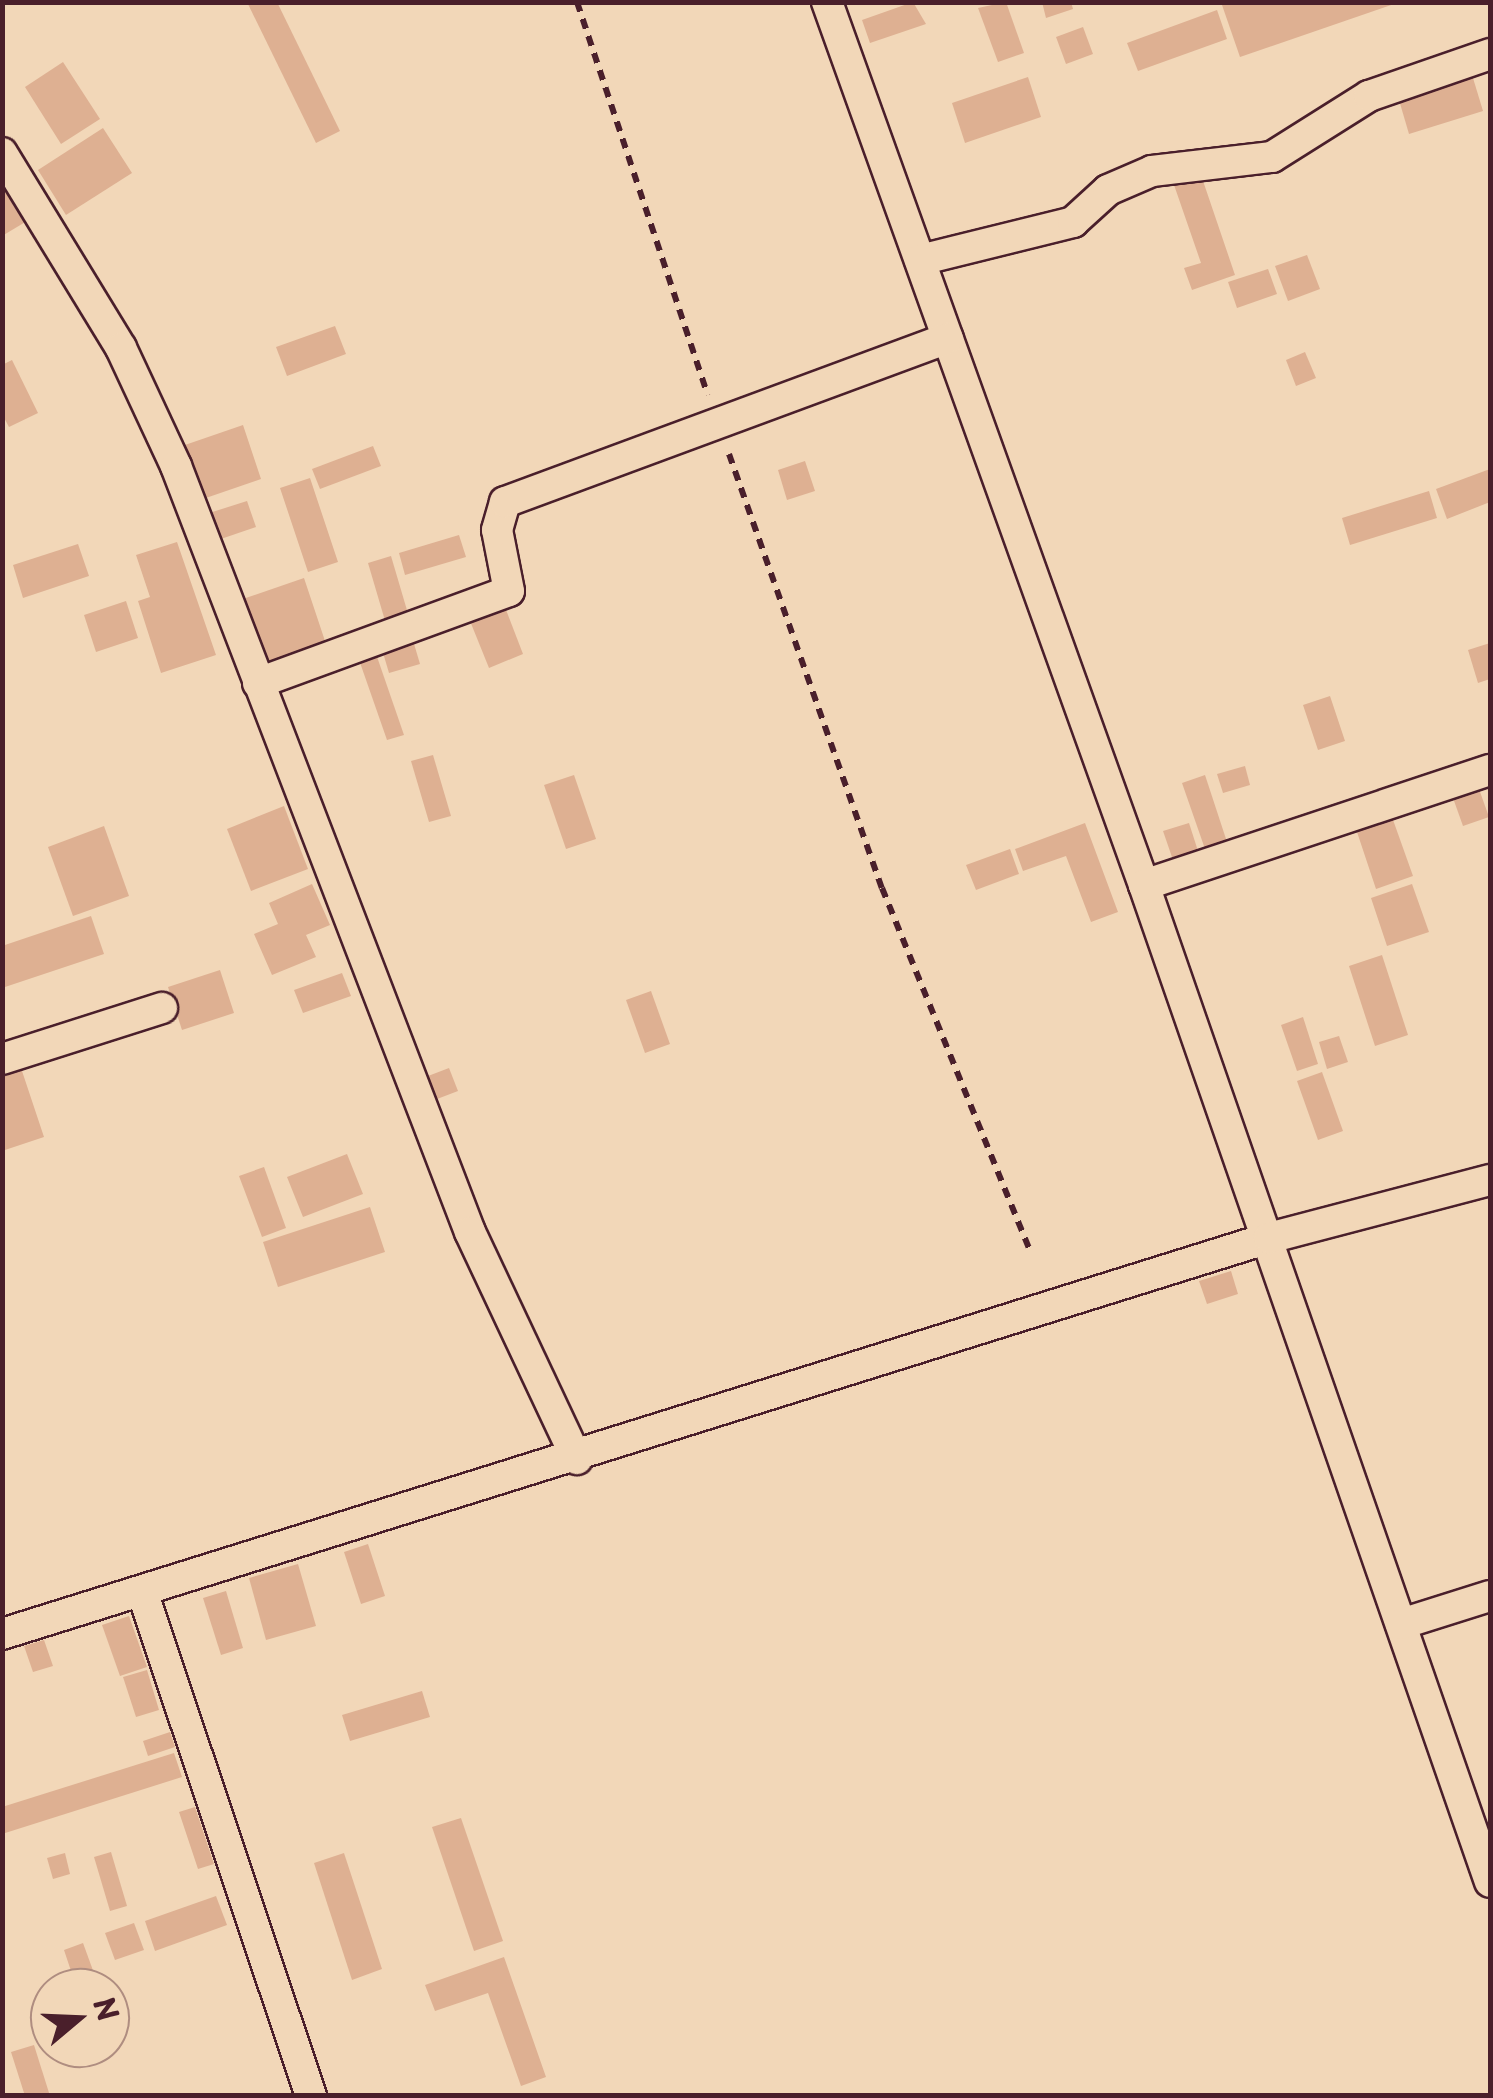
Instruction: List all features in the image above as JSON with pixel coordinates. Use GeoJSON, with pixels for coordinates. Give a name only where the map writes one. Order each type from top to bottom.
{"type":"FeatureCollection","features":[{"type":"Feature","properties":{"kind":"street"},"geometry":{"type":"LineString","coordinates":[[827,2],[1144,884],[1490,1882]]}},
{"type":"Feature","properties":{"kind":"street"},"geometry":{"type":"LineString","coordinates":[[920,260],[1073,222],[1108,190],[1152,171],[1272,157],[1369,96],[1490,54]]}},
{"type":"Feature","properties":{"kind":"street"},"geometry":{"type":"LineString","coordinates":[[2,154],[121,348],[176,466],[470,1232],[577,1459]]}},
{"type":"Feature","properties":{"kind":"street"},"geometry":{"type":"LineString","coordinates":[[258,683],[508,590],[497,530],[505,502],[716,419],[948,338]]}},
{"type":"Feature","properties":{"kind":"street"},"geometry":{"type":"LineString","coordinates":[[1144,884],[1490,770]]}},
{"type":"Feature","properties":{"kind":"street"},"geometry":{"type":"LineString","coordinates":[[2,1059],[162,1008]]}},
{"type":"Feature","properties":{"kind":"street"},"geometry":{"type":"LineString","coordinates":[[2,1634],[577,1459],[1268,1238],[1490,1180]]}},
{"type":"Feature","properties":{"kind":"street"},"geometry":{"type":"LineString","coordinates":[[142,1591],[311,2096]]}},
{"type":"Feature","properties":{"kind":"street"},"geometry":{"type":"LineString","coordinates":[[1401,1624],[1490,1596]]}},
{"type":"Feature","properties":{"kind":"path"},"geometry":{"type":"LineString","coordinates":[[577,2],[716,419],[882,888],[1029,1248]]}},
{"type":"Feature","properties":{"kind":"building"},"geometry":{"type":"Polygon","coordinates":[[[247,2],[277,2],[340,131],[316,143],[247,2]]]}},
{"type":"Feature","properties":{"kind":"building"},"geometry":{"type":"Polygon","coordinates":[[[913,2],[926,24],[870,43],[862,20],[913,2]]]}},
{"type":"Feature","properties":{"kind":"building"},"geometry":{"type":"Polygon","coordinates":[[[1006,2],[1024,53],[998,62],[978,8],[1006,2]]]}},
{"type":"Feature","properties":{"kind":"building"},"geometry":{"type":"Polygon","coordinates":[[[1042,2],[1071,2],[1073,9],[1046,18],[1042,2]]]}},
{"type":"Feature","properties":{"kind":"building"},"geometry":{"type":"Polygon","coordinates":[[[1397,3],[1240,57],[1222,5],[1397,3]]]}},
{"type":"Feature","properties":{"kind":"building"},"geometry":{"type":"Polygon","coordinates":[[[1217,10],[1227,39],[1138,71],[1127,43],[1217,10]]]}},
{"type":"Feature","properties":{"kind":"building"},"geometry":{"type":"Polygon","coordinates":[[[1083,27],[1093,54],[1066,64],[1056,37],[1083,27]]]}},
{"type":"Feature","properties":{"kind":"building"},"geometry":{"type":"Polygon","coordinates":[[[63,62],[100,119],[61,144],[25,87],[63,62]]]}},
{"type":"Feature","properties":{"kind":"building"},"geometry":{"type":"Polygon","coordinates":[[[1028,77],[1041,117],[965,143],[952,103],[1028,77]]]}},
{"type":"Feature","properties":{"kind":"building"},"geometry":{"type":"Polygon","coordinates":[[[1473,78],[1483,111],[1409,134],[1399,100],[1473,78]]]}},
{"type":"Feature","properties":{"kind":"building"},"geometry":{"type":"Polygon","coordinates":[[[103,128],[132,173],[66,215],[38,170],[103,128]]]}},
{"type":"Feature","properties":{"kind":"building"},"geometry":{"type":"Polygon","coordinates":[[[1200,172],[1235,275],[1192,290],[1184,268],[1201,263],[1173,182],[1200,172]]]}},
{"type":"Feature","properties":{"kind":"building"},"geometry":{"type":"Polygon","coordinates":[[[2,181],[27,221],[2,236],[2,181]]]}},
{"type":"Feature","properties":{"kind":"building"},"geometry":{"type":"Polygon","coordinates":[[[1307,255],[1320,289],[1288,301],[1275,266],[1307,255]]]}},
{"type":"Feature","properties":{"kind":"building"},"geometry":{"type":"Polygon","coordinates":[[[1268,269],[1277,294],[1237,308],[1228,282],[1268,269]]]}},
{"type":"Feature","properties":{"kind":"building"},"geometry":{"type":"Polygon","coordinates":[[[335,326],[346,354],[287,376],[276,347],[335,326]]]}},
{"type":"Feature","properties":{"kind":"building"},"geometry":{"type":"Polygon","coordinates":[[[1305,352],[1316,378],[1296,386],[1286,360],[1305,352]]]}},
{"type":"Feature","properties":{"kind":"building"},"geometry":{"type":"Polygon","coordinates":[[[12,360],[38,413],[9,427],[2,414],[2,365],[12,360]]]}},
{"type":"Feature","properties":{"kind":"building"},"geometry":{"type":"Polygon","coordinates":[[[243,425],[261,479],[200,500],[182,446],[243,425]]]}},
{"type":"Feature","properties":{"kind":"building"},"geometry":{"type":"Polygon","coordinates":[[[373,446],[381,466],[320,489],[312,469],[373,446]]]}},
{"type":"Feature","properties":{"kind":"building"},"geometry":{"type":"Polygon","coordinates":[[[805,461],[815,491],[787,500],[778,470],[805,461]]]}},
{"type":"Feature","properties":{"kind":"building"},"geometry":{"type":"Polygon","coordinates":[[[1490,469],[1490,502],[1447,519],[1436,489],[1490,469]]]}},
{"type":"Feature","properties":{"kind":"building"},"geometry":{"type":"Polygon","coordinates":[[[310,478],[338,562],[308,572],[280,488],[310,478]]]}},
{"type":"Feature","properties":{"kind":"building"},"geometry":{"type":"Polygon","coordinates":[[[1429,491],[1437,518],[1350,545],[1342,518],[1429,491]]]}},
{"type":"Feature","properties":{"kind":"building"},"geometry":{"type":"Polygon","coordinates":[[[247,501],[256,527],[212,542],[203,515],[247,501]]]}},
{"type":"Feature","properties":{"kind":"building"},"geometry":{"type":"Polygon","coordinates":[[[459,535],[466,557],[405,575],[399,553],[459,535]]]}},
{"type":"Feature","properties":{"kind":"building"},"geometry":{"type":"Polygon","coordinates":[[[177,542],[216,655],[161,673],[138,601],[150,597],[136,555],[177,542]]]}},
{"type":"Feature","properties":{"kind":"building"},"geometry":{"type":"Polygon","coordinates":[[[78,544],[89,576],[23,598],[13,565],[78,544]]]}},
{"type":"Feature","properties":{"kind":"building"},"geometry":{"type":"Polygon","coordinates":[[[391,556],[409,617],[386,624],[368,563],[391,556]]]}},
{"type":"Feature","properties":{"kind":"building"},"geometry":{"type":"Polygon","coordinates":[[[304,578],[326,644],[262,666],[240,600],[304,578]]]}},
{"type":"Feature","properties":{"kind":"building"},"geometry":{"type":"Polygon","coordinates":[[[126,601],[138,638],[96,652],[84,615],[126,601]]]}},
{"type":"Feature","properties":{"kind":"building"},"geometry":{"type":"Polygon","coordinates":[[[503,602],[523,654],[489,668],[468,616],[503,602]]]}},
{"type":"Feature","properties":{"kind":"building"},"geometry":{"type":"Polygon","coordinates":[[[412,637],[420,664],[389,673],[381,646],[412,637]]]}},
{"type":"Feature","properties":{"kind":"building"},"geometry":{"type":"Polygon","coordinates":[[[1490,643],[1490,679],[1478,683],[1468,650],[1490,643]]]}},
{"type":"Feature","properties":{"kind":"building"},"geometry":{"type":"Polygon","coordinates":[[[374,648],[404,735],[387,740],[357,654],[374,648]]]}},
{"type":"Feature","properties":{"kind":"building"},"geometry":{"type":"Polygon","coordinates":[[[1330,696],[1345,741],[1318,750],[1303,705],[1330,696]]]}},
{"type":"Feature","properties":{"kind":"building"},"geometry":{"type":"Polygon","coordinates":[[[433,755],[451,816],[429,822],[411,761],[433,755]]]}},
{"type":"Feature","properties":{"kind":"building"},"geometry":{"type":"Polygon","coordinates":[[[1245,766],[1250,785],[1223,793],[1217,774],[1245,766]]]}},
{"type":"Feature","properties":{"kind":"building"},"geometry":{"type":"Polygon","coordinates":[[[574,775],[596,839],[566,849],[544,785],[574,775]]]}},
{"type":"Feature","properties":{"kind":"building"},"geometry":{"type":"Polygon","coordinates":[[[1205,775],[1227,842],[1205,849],[1182,783],[1205,775]]]}},
{"type":"Feature","properties":{"kind":"building"},"geometry":{"type":"Polygon","coordinates":[[[1479,789],[1489,817],[1463,826],[1453,798],[1479,789]]]}},
{"type":"Feature","properties":{"kind":"building"},"geometry":{"type":"Polygon","coordinates":[[[284,806],[308,869],[251,891],[227,829],[284,806]]]}},
{"type":"Feature","properties":{"kind":"building"},"geometry":{"type":"Polygon","coordinates":[[[1392,817],[1413,876],[1376,889],[1356,829],[1392,817]]]}},
{"type":"Feature","properties":{"kind":"building"},"geometry":{"type":"Polygon","coordinates":[[[1085,823],[1118,912],[1091,922],[1066,856],[1023,871],[1015,849],[1085,823]]]}},
{"type":"Feature","properties":{"kind":"building"},"geometry":{"type":"Polygon","coordinates":[[[1189,823],[1198,851],[1173,860],[1163,831],[1189,823]]]}},
{"type":"Feature","properties":{"kind":"building"},"geometry":{"type":"Polygon","coordinates":[[[104,826],[129,896],[73,916],[48,847],[104,826]]]}},
{"type":"Feature","properties":{"kind":"building"},"geometry":{"type":"Polygon","coordinates":[[[1010,849],[1019,874],[976,890],[966,865],[1010,849]]]}},
{"type":"Feature","properties":{"kind":"building"},"geometry":{"type":"Polygon","coordinates":[[[312,884],[330,925],[306,935],[316,957],[272,975],[254,934],[278,924],[269,903],[312,884]]]}},
{"type":"Feature","properties":{"kind":"building"},"geometry":{"type":"Polygon","coordinates":[[[1412,884],[1429,932],[1387,946],[1371,898],[1412,884]]]}},
{"type":"Feature","properties":{"kind":"building"},"geometry":{"type":"Polygon","coordinates":[[[91,916],[104,954],[2,988],[2,946],[91,916]]]}},
{"type":"Feature","properties":{"kind":"building"},"geometry":{"type":"Polygon","coordinates":[[[1382,955],[1408,1035],[1375,1046],[1349,966],[1382,955]]]}},
{"type":"Feature","properties":{"kind":"building"},"geometry":{"type":"Polygon","coordinates":[[[220,970],[234,1013],[182,1030],[168,987],[220,970]]]}},
{"type":"Feature","properties":{"kind":"building"},"geometry":{"type":"Polygon","coordinates":[[[342,973],[351,996],[303,1013],[294,990],[342,973]]]}},
{"type":"Feature","properties":{"kind":"building"},"geometry":{"type":"Polygon","coordinates":[[[651,991],[670,1044],[645,1053],[626,1000],[651,991]]]}},
{"type":"Feature","properties":{"kind":"building"},"geometry":{"type":"Polygon","coordinates":[[[1303,1017],[1318,1064],[1297,1071],[1281,1025],[1303,1017]]]}},
{"type":"Feature","properties":{"kind":"building"},"geometry":{"type":"Polygon","coordinates":[[[1339,1036],[1348,1062],[1327,1069],[1319,1042],[1339,1036]]]}},
{"type":"Feature","properties":{"kind":"building"},"geometry":{"type":"Polygon","coordinates":[[[21,1068],[44,1137],[5,1150],[2,1074],[21,1068]]]}},
{"type":"Feature","properties":{"kind":"building"},"geometry":{"type":"Polygon","coordinates":[[[449,1068],[458,1091],[424,1104],[415,1081],[449,1068]]]}},
{"type":"Feature","properties":{"kind":"building"},"geometry":{"type":"Polygon","coordinates":[[[1322,1072],[1343,1131],[1318,1140],[1297,1081],[1322,1072]]]}},
{"type":"Feature","properties":{"kind":"building"},"geometry":{"type":"Polygon","coordinates":[[[347,1154],[363,1194],[303,1217],[287,1177],[347,1154]]]}},
{"type":"Feature","properties":{"kind":"building"},"geometry":{"type":"Polygon","coordinates":[[[264,1167],[286,1228],[262,1237],[239,1176],[264,1167]]]}},
{"type":"Feature","properties":{"kind":"building"},"geometry":{"type":"Polygon","coordinates":[[[370,1207],[385,1252],[278,1287],[263,1242],[370,1207]]]}},
{"type":"Feature","properties":{"kind":"building"},"geometry":{"type":"Polygon","coordinates":[[[1231,1271],[1238,1294],[1207,1304],[1199,1281],[1231,1271]]]}},
{"type":"Feature","properties":{"kind":"building"},"geometry":{"type":"Polygon","coordinates":[[[368,1544],[385,1596],[361,1604],[344,1552],[368,1544]]]}},
{"type":"Feature","properties":{"kind":"building"},"geometry":{"type":"Polygon","coordinates":[[[298,1564],[316,1626],[266,1640],[249,1578],[298,1564]]]}},
{"type":"Feature","properties":{"kind":"building"},"geometry":{"type":"Polygon","coordinates":[[[226,1591],[243,1648],[221,1655],[203,1598],[226,1591]]]}},
{"type":"Feature","properties":{"kind":"building"},"geometry":{"type":"Polygon","coordinates":[[[129,1616],[147,1667],[120,1676],[102,1625],[129,1616]]]}},
{"type":"Feature","properties":{"kind":"building"},"geometry":{"type":"Polygon","coordinates":[[[44,1640],[53,1666],[33,1672],[24,1646],[44,1640]]]}},
{"type":"Feature","properties":{"kind":"building"},"geometry":{"type":"Polygon","coordinates":[[[147,1670],[159,1710],[136,1717],[123,1677],[147,1670]]]}},
{"type":"Feature","properties":{"kind":"building"},"geometry":{"type":"Polygon","coordinates":[[[422,1691],[430,1717],[350,1741],[342,1715],[422,1691]]]}},
{"type":"Feature","properties":{"kind":"building"},"geometry":{"type":"Polygon","coordinates":[[[170,1732],[175,1747],[148,1756],[143,1741],[170,1732]]]}},
{"type":"Feature","properties":{"kind":"building"},"geometry":{"type":"Polygon","coordinates":[[[174,1753],[182,1777],[2,1834],[2,1807],[174,1753]]]}},
{"type":"Feature","properties":{"kind":"building"},"geometry":{"type":"Polygon","coordinates":[[[195,1807],[214,1864],[198,1869],[179,1812],[195,1807]]]}},
{"type":"Feature","properties":{"kind":"building"},"geometry":{"type":"Polygon","coordinates":[[[461,1818],[503,1941],[474,1951],[432,1827],[461,1818]]]}},
{"type":"Feature","properties":{"kind":"building"},"geometry":{"type":"Polygon","coordinates":[[[111,1852],[127,1906],[110,1911],[94,1857],[111,1852]]]}},
{"type":"Feature","properties":{"kind":"building"},"geometry":{"type":"Polygon","coordinates":[[[65,1853],[70,1874],[53,1879],[47,1858],[65,1853]]]}},
{"type":"Feature","properties":{"kind":"building"},"geometry":{"type":"Polygon","coordinates":[[[344,1853],[382,1969],[352,1980],[314,1863],[344,1853]]]}},
{"type":"Feature","properties":{"kind":"building"},"geometry":{"type":"Polygon","coordinates":[[[216,1896],[227,1925],[155,1951],[145,1921],[216,1896]]]}},
{"type":"Feature","properties":{"kind":"building"},"geometry":{"type":"Polygon","coordinates":[[[134,1923],[144,1950],[115,1960],[105,1933],[134,1923]]]}},
{"type":"Feature","properties":{"kind":"building"},"geometry":{"type":"Polygon","coordinates":[[[83,1943],[92,1968],[70,1968],[64,1950],[83,1943]]]}},
{"type":"Feature","properties":{"kind":"building"},"geometry":{"type":"Polygon","coordinates":[[[504,1957],[546,2077],[521,2086],[488,1993],[435,2011],[425,1985],[504,1957]]]}},
{"type":"Feature","properties":{"kind":"building"},"geometry":{"type":"Polygon","coordinates":[[[30,2046],[30,2068],[41,2068],[50,2096],[25,2096],[11,2052],[30,2046]]]}}]}
